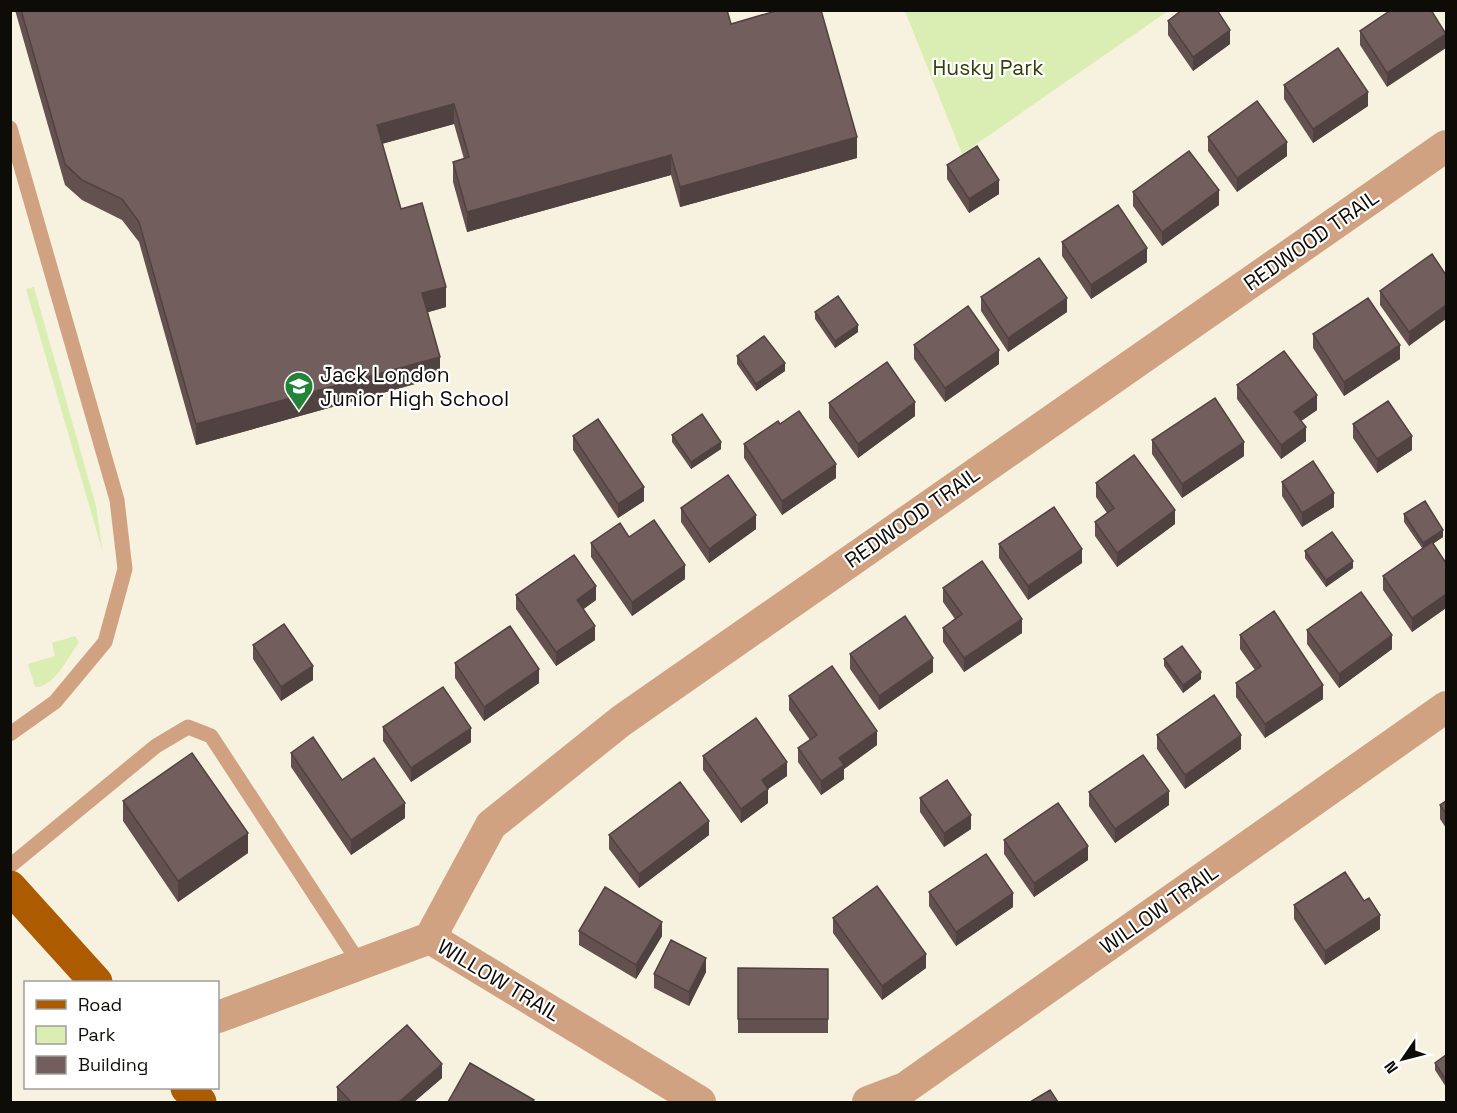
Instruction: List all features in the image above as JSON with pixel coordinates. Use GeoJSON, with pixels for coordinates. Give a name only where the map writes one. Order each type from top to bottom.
{"type":"FeatureCollection","features":[{"type":"Feature","properties":{"kind":"main road"},"geometry":{"type":"LineString","coordinates":[[10,887],[95,981]]}},
{"type":"Feature","properties":{"kind":"main road"},"geometry":{"type":"LineString","coordinates":[[188,1089],[200,1102]]}},
{"type":"Feature","properties":{"kind":"street","name":"REDWOOD TRAIL"},"geometry":{"type":"LineString","coordinates":[[430,938],[491,825],[621,721],[1446,146]]}},
{"type":"Feature","properties":{"kind":"street","name":"WILLOW TRAIL"},"geometry":{"type":"LineString","coordinates":[[868,1102],[905,1088],[1446,707]]}},
{"type":"Feature","properties":{"kind":"street","name":"WILLOW TRAIL"},"geometry":{"type":"LineString","coordinates":[[219,1017],[430,938],[700,1102]]}},
{"type":"Feature","properties":{"kind":"lane"},"geometry":{"type":"LineString","coordinates":[[10,128],[117,500],[125,569],[105,642],[55,702],[10,734]]}},
{"type":"Feature","properties":{"kind":"lane"},"geometry":{"type":"LineString","coordinates":[[10,866],[156,746],[188,727],[211,736],[360,964]]}},
{"type":"Feature","properties":{"kind":"green space","name":"Husky Park"},"geometry":{"type":"Polygon","coordinates":[[[905,11],[1168,11],[962,154],[905,11]]]}},
{"type":"Feature","properties":{"kind":"green space"},"geometry":{"type":"Polygon","coordinates":[[[34,287],[96,506],[103,553],[26,289],[34,287]]]}},
{"type":"Feature","properties":{"kind":"green space"},"geometry":{"type":"Polygon","coordinates":[[[75,636],[79,642],[55,677],[42,686],[35,687],[28,664],[55,656],[52,643],[75,636]]]}},
{"type":"Feature","properties":{"kind":"building"},"geometry":{"type":"Polygon","coordinates":[[[21,10],[727,10],[731,24],[779,10],[821,10],[857,137],[680,187],[671,155],[467,212],[453,162],[469,157],[454,104],[377,125],[401,209],[422,203],[446,287],[422,293],[440,357],[196,424],[139,222],[122,199],[82,180],[65,164],[21,10]]]}},
{"type":"Feature","properties":{"kind":"building"},"geometry":{"type":"Polygon","coordinates":[[[1182,10],[1217,10],[1230,30],[1193,57],[1168,21],[1182,10]]]}},
{"type":"Feature","properties":{"kind":"building"},"geometry":{"type":"Polygon","coordinates":[[[1391,10],[1431,10],[1446,34],[1387,73],[1360,31],[1391,10]]]}},
{"type":"Feature","properties":{"kind":"building"},"geometry":{"type":"Polygon","coordinates":[[[1338,48],[1368,92],[1313,129],[1284,85],[1338,48]]]}},
{"type":"Feature","properties":{"kind":"building"},"geometry":{"type":"Polygon","coordinates":[[[1257,101],[1287,142],[1237,178],[1208,137],[1257,101]]]}},
{"type":"Feature","properties":{"kind":"building"},"geometry":{"type":"Polygon","coordinates":[[[977,146],[999,180],[969,199],[947,165],[977,146]]]}},
{"type":"Feature","properties":{"kind":"building"},"geometry":{"type":"Polygon","coordinates":[[[1189,151],[1219,190],[1162,232],[1133,192],[1189,151]]]}},
{"type":"Feature","properties":{"kind":"building"},"geometry":{"type":"Polygon","coordinates":[[[1118,205],[1147,248],[1091,285],[1062,242],[1118,205]]]}},
{"type":"Feature","properties":{"kind":"building"},"geometry":{"type":"Polygon","coordinates":[[[1432,254],[1446,275],[1446,305],[1409,332],[1380,291],[1432,254]]]}},
{"type":"Feature","properties":{"kind":"building"},"geometry":{"type":"Polygon","coordinates":[[[1039,258],[1067,298],[1008,338],[981,297],[1039,258]]]}},
{"type":"Feature","properties":{"kind":"building"},"geometry":{"type":"Polygon","coordinates":[[[838,296],[858,325],[835,341],[815,312],[838,296]]]}},
{"type":"Feature","properties":{"kind":"building"},"geometry":{"type":"Polygon","coordinates":[[[1368,298],[1400,345],[1344,382],[1313,334],[1368,298]]]}},
{"type":"Feature","properties":{"kind":"building"},"geometry":{"type":"Polygon","coordinates":[[[968,306],[999,350],[945,388],[914,345],[968,306]]]}},
{"type":"Feature","properties":{"kind":"building"},"geometry":{"type":"Polygon","coordinates":[[[764,336],[785,363],[756,384],[737,356],[764,336]]]}},
{"type":"Feature","properties":{"kind":"building"},"geometry":{"type":"Polygon","coordinates":[[[1284,351],[1317,395],[1294,412],[1306,427],[1281,445],[1237,385],[1284,351]]]}},
{"type":"Feature","properties":{"kind":"building"},"geometry":{"type":"Polygon","coordinates":[[[887,362],[915,402],[858,444],[829,403],[887,362]]]}},
{"type":"Feature","properties":{"kind":"building"},"geometry":{"type":"Polygon","coordinates":[[[1215,398],[1244,442],[1182,484],[1152,440],[1215,398]]]}},
{"type":"Feature","properties":{"kind":"building"},"geometry":{"type":"Polygon","coordinates":[[[1388,401],[1412,436],[1377,459],[1353,424],[1388,401]]]}},
{"type":"Feature","properties":{"kind":"building"},"geometry":{"type":"Polygon","coordinates":[[[799,411],[836,464],[782,501],[744,444],[778,421],[780,424],[799,411]]]}},
{"type":"Feature","properties":{"kind":"building"},"geometry":{"type":"Polygon","coordinates":[[[702,414],[721,442],[691,462],[672,435],[702,414]]]}},
{"type":"Feature","properties":{"kind":"building"},"geometry":{"type":"Polygon","coordinates":[[[598,419],[644,487],[618,504],[573,436],[598,419]]]}},
{"type":"Feature","properties":{"kind":"building"},"geometry":{"type":"Polygon","coordinates":[[[1134,455],[1175,510],[1117,553],[1095,522],[1114,508],[1096,483],[1134,455]]]}},
{"type":"Feature","properties":{"kind":"building"},"geometry":{"type":"Polygon","coordinates":[[[1313,461],[1334,493],[1302,513],[1282,482],[1313,461]]]}},
{"type":"Feature","properties":{"kind":"building"},"geometry":{"type":"Polygon","coordinates":[[[728,475],[756,515],[709,549],[681,508],[728,475]]]}},
{"type":"Feature","properties":{"kind":"building"},"geometry":{"type":"Polygon","coordinates":[[[1425,501],[1443,530],[1423,543],[1404,514],[1425,501]]]}},
{"type":"Feature","properties":{"kind":"building"},"geometry":{"type":"Polygon","coordinates":[[[1054,507],[1082,549],[1028,586],[999,544],[1054,507]]]}},
{"type":"Feature","properties":{"kind":"building"},"geometry":{"type":"Polygon","coordinates":[[[654,520],[685,565],[632,602],[591,543],[620,523],[629,537],[654,520]]]}},
{"type":"Feature","properties":{"kind":"building"},"geometry":{"type":"Polygon","coordinates":[[[1332,532],[1353,561],[1326,580],[1305,551],[1332,532]]]}},
{"type":"Feature","properties":{"kind":"building"},"geometry":{"type":"Polygon","coordinates":[[[1432,542],[1446,563],[1446,594],[1412,618],[1383,576],[1432,542]]]}},
{"type":"Feature","properties":{"kind":"building"},"geometry":{"type":"Polygon","coordinates":[[[574,555],[596,586],[577,600],[595,626],[556,652],[516,595],[574,555]]]}},
{"type":"Feature","properties":{"kind":"building"},"geometry":{"type":"Polygon","coordinates":[[[982,561],[1022,619],[964,658],[943,628],[962,614],[943,588],[982,561]]]}},
{"type":"Feature","properties":{"kind":"building"},"geometry":{"type":"Polygon","coordinates":[[[1361,592],[1392,635],[1339,674],[1307,630],[1361,592]]]}},
{"type":"Feature","properties":{"kind":"building"},"geometry":{"type":"Polygon","coordinates":[[[1274,611],[1323,685],[1265,724],[1236,683],[1261,666],[1240,635],[1274,611]]]}},
{"type":"Feature","properties":{"kind":"building"},"geometry":{"type":"Polygon","coordinates":[[[905,616],[933,658],[879,696],[850,654],[905,616]]]}},
{"type":"Feature","properties":{"kind":"building"},"geometry":{"type":"Polygon","coordinates":[[[284,624],[313,666],[281,687],[253,645],[284,624]]]}},
{"type":"Feature","properties":{"kind":"building"},"geometry":{"type":"Polygon","coordinates":[[[510,626],[539,669],[484,707],[455,663],[510,626]]]}},
{"type":"Feature","properties":{"kind":"building"},"geometry":{"type":"Polygon","coordinates":[[[1182,646],[1201,672],[1183,685],[1164,659],[1182,646]]]}},
{"type":"Feature","properties":{"kind":"building"},"geometry":{"type":"Polygon","coordinates":[[[832,666],[877,731],[839,758],[844,765],[821,781],[798,748],[817,735],[789,696],[832,666]]]}},
{"type":"Feature","properties":{"kind":"building"},"geometry":{"type":"Polygon","coordinates":[[[443,687],[471,728],[411,768],[383,727],[443,687]]]}},
{"type":"Feature","properties":{"kind":"building"},"geometry":{"type":"Polygon","coordinates":[[[1214,695],[1241,735],[1185,775],[1157,735],[1214,695]]]}},
{"type":"Feature","properties":{"kind":"building"},"geometry":{"type":"Polygon","coordinates":[[[756,718],[787,762],[762,780],[768,789],[741,809],[703,756],[756,718]]]}},
{"type":"Feature","properties":{"kind":"building"},"geometry":{"type":"Polygon","coordinates":[[[313,737],[342,780],[374,758],[405,803],[351,840],[291,753],[313,737]]]}},
{"type":"Feature","properties":{"kind":"building"},"geometry":{"type":"Polygon","coordinates":[[[192,753],[248,833],[178,881],[123,801],[192,753]]]}},
{"type":"Feature","properties":{"kind":"building"},"geometry":{"type":"Polygon","coordinates":[[[1143,755],[1169,791],[1115,829],[1089,792],[1143,755]]]}},
{"type":"Feature","properties":{"kind":"building"},"geometry":{"type":"Polygon","coordinates":[[[947,780],[971,815],[944,833],[920,798],[947,780]]]}},
{"type":"Feature","properties":{"kind":"building"},"geometry":{"type":"Polygon","coordinates":[[[680,782],[709,821],[639,874],[609,835],[680,782]]]}},
{"type":"Feature","properties":{"kind":"building"},"geometry":{"type":"Polygon","coordinates":[[[1446,801],[1446,814],[1440,805],[1446,801]]]}},
{"type":"Feature","properties":{"kind":"building"},"geometry":{"type":"Polygon","coordinates":[[[1058,803],[1088,846],[1034,883],[1004,840],[1058,803]]]}},
{"type":"Feature","properties":{"kind":"building"},"geometry":{"type":"Polygon","coordinates":[[[986,854],[1013,893],[956,932],[929,892],[986,854]]]}},
{"type":"Feature","properties":{"kind":"building"},"geometry":{"type":"Polygon","coordinates":[[[1345,872],[1364,901],[1369,898],[1380,915],[1325,951],[1294,905],[1345,872]]]}},
{"type":"Feature","properties":{"kind":"building"},"geometry":{"type":"Polygon","coordinates":[[[877,886],[926,954],[882,986],[833,918],[877,886]]]}},
{"type":"Feature","properties":{"kind":"building"},"geometry":{"type":"Polygon","coordinates":[[[605,887],[662,922],[636,965],[579,931],[605,887]]]}},
{"type":"Feature","properties":{"kind":"building"},"geometry":{"type":"Polygon","coordinates":[[[671,940],[706,958],[689,992],[654,974],[671,940]]]}},
{"type":"Feature","properties":{"kind":"building"},"geometry":{"type":"Polygon","coordinates":[[[738,968],[828,969],[828,1019],[738,1019],[738,968]]]}},
{"type":"Feature","properties":{"kind":"building"},"geometry":{"type":"Polygon","coordinates":[[[407,1025],[442,1064],[399,1102],[351,1102],[337,1087],[407,1025]]]}},
{"type":"Feature","properties":{"kind":"building"},"geometry":{"type":"Polygon","coordinates":[[[1446,1055],[1446,1080],[1435,1063],[1446,1055]]]}},
{"type":"Feature","properties":{"kind":"building"},"geometry":{"type":"Polygon","coordinates":[[[470,1063],[534,1100],[532,1102],[448,1102],[470,1063]]]}},
{"type":"Feature","properties":{"kind":"building"},"geometry":{"type":"Polygon","coordinates":[[[1050,1090],[1058,1102],[1030,1102],[1050,1090]]]}},
{"type":"Feature","properties":{"kind":"place","name":"Jack London Junior High School"},"geometry":{"type":"Point","coordinates":[299,412]}}]}
